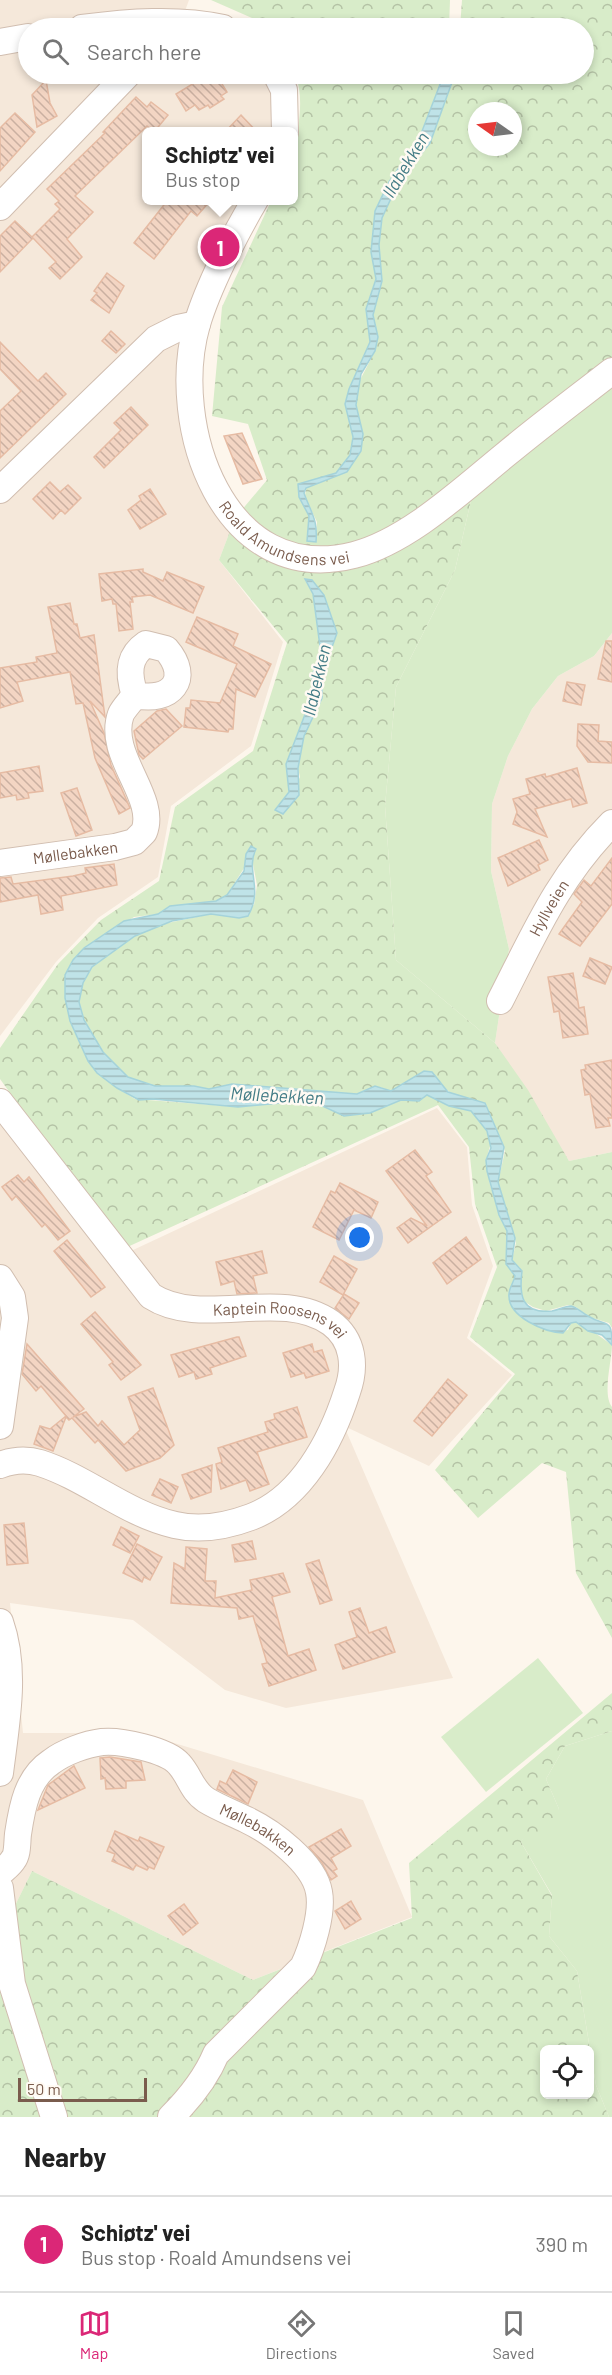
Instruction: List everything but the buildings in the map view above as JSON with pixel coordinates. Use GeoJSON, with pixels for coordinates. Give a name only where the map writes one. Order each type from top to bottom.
{"type":"FeatureCollection","features":[{"type":"Feature","properties":{"kind":"street"},"geometry":{"type":"LineString","coordinates":[[0,42],[18,39]]}},
{"type":"Feature","properties":{"kind":"street"},"geometry":{"type":"LineString","coordinates":[[0,207],[118,84]]}},
{"type":"Feature","properties":{"kind":"street"},"geometry":{"type":"LineString","coordinates":[[281,84],[284,90],[285,127]]}},
{"type":"Feature","properties":{"kind":"street","name":"Roald Amundsens vei"},"geometry":{"type":"LineString","coordinates":[[253,205],[227,253],[197,324],[192,354],[190,404],[193,431],[208,476],[221,501],[255,537],[276,550],[313,558],[355,555],[395,537],[459,492],[612,371]]}},
{"type":"Feature","properties":{"kind":"street"},"geometry":{"type":"LineString","coordinates":[[0,490],[156,339],[178,328],[197,324]]}},
{"type":"Feature","properties":{"kind":"street","name":"Møllebakken"},"geometry":{"type":"LineString","coordinates":[[0,863],[116,847],[134,842],[144,832],[146,813],[119,739],[121,714],[135,695]]}},
{"type":"Feature","properties":{"kind":"street","name":"Hyllveien"},"geometry":{"type":"LineString","coordinates":[[500,1001],[543,914],[577,862],[612,823]]}},
{"type":"Feature","properties":{"kind":"street","name":"Kaptein Roosens vei"},"geometry":{"type":"LineString","coordinates":[[0,1102],[151,1296],[166,1305],[187,1308],[287,1308],[317,1314],[334,1325],[349,1344],[353,1366],[345,1401],[323,1446],[299,1484],[289,1496],[266,1511],[230,1525],[203,1528],[176,1526],[152,1519],[39,1462],[16,1461],[0,1465]]}},
{"type":"Feature","properties":{"kind":"street"},"geometry":{"type":"LineString","coordinates":[[0,1278],[12,1297],[15,1318],[0,1426]]}},
{"type":"Feature","properties":{"kind":"street"},"geometry":{"type":"LineString","coordinates":[[0,1622],[6,1644],[9,1678],[0,1773]]}},
{"type":"Feature","properties":{"kind":"street","name":"Møllebakken"},"geometry":{"type":"LineString","coordinates":[[0,1873],[14,1860],[24,1800],[34,1779],[49,1763],[60,1756],[105,1742],[136,1746],[170,1756],[179,1764],[191,1786],[203,1798],[249,1820],[289,1848],[304,1864],[314,1879],[320,1899],[312,1949],[303,1967],[216,2054],[210,2068],[190,2097],[171,2117]]}},
{"type":"Feature","properties":{"kind":"street"},"geometry":{"type":"LineString","coordinates":[[0,1888],[12,1984],[54,2117]]}},
{"type":"Feature","properties":{"kind":"shaded area"},"geometry":{"type":"Polygon","coordinates":[[[0,0],[189,0],[182,18],[18,18],[18,84],[281,84],[283,127],[142,127],[142,205],[248,205],[189,389],[235,518],[219,560],[283,642],[251,746],[171,806],[158,877],[98,918],[56,962],[0,1036],[0,0]]]}},
{"type":"Feature","properties":{"kind":"shaded area"},"geometry":{"type":"Polygon","coordinates":[[[612,633],[612,1152],[569,1161],[495,1043],[509,949],[491,871],[492,804],[508,756],[532,709],[558,676],[594,656],[612,633]]]}},
{"type":"Feature","properties":{"kind":"shaded area"},"geometry":{"type":"Polygon","coordinates":[[[0,1097],[116,1258],[437,1108],[467,1147],[472,1205],[493,1266],[467,1338],[512,1375],[429,1466],[344,1426],[453,1678],[286,1708],[225,1690],[133,1620],[10,1603],[23,1733],[141,1733],[363,1800],[412,1917],[253,1980],[32,1871],[0,1936],[0,1097]]]}},
{"type":"Feature","properties":{"kind":"green space"},"geometry":{"type":"Polygon","coordinates":[[[211,0],[450,0],[449,18],[252,18],[211,0]]]}},
{"type":"Feature","properties":{"kind":"green space"},"geometry":{"type":"Polygon","coordinates":[[[462,0],[612,0],[612,375],[475,483],[455,570],[396,687],[385,806],[396,960],[495,1043],[528,1090],[569,1161],[612,1152],[612,1328],[609,1323],[589,1317],[576,1307],[568,1305],[546,1311],[522,1300],[520,1268],[512,1260],[516,1243],[498,1182],[505,1151],[485,1103],[452,1094],[424,1071],[391,1091],[380,1087],[357,1094],[232,1084],[209,1089],[194,1086],[155,1086],[128,1077],[103,1052],[84,1020],[79,1002],[83,983],[92,967],[135,936],[163,924],[211,914],[231,917],[254,905],[257,885],[252,859],[256,849],[227,895],[216,901],[170,906],[158,914],[134,917],[84,948],[70,1021],[88,1061],[117,1088],[135,1099],[238,1107],[302,1101],[316,1103],[344,1116],[370,1113],[401,1100],[419,1101],[427,1095],[471,1111],[487,1131],[491,1143],[486,1160],[490,1185],[507,1231],[506,1264],[515,1276],[510,1290],[516,1311],[534,1323],[553,1330],[568,1330],[571,1323],[581,1323],[612,1345],[608,1394],[612,1407],[612,1638],[576,1573],[566,1472],[542,1463],[478,1518],[435,1470],[515,1374],[470,1337],[497,1267],[475,1204],[469,1147],[438,1105],[123,1249],[0,1079],[0,1048],[58,964],[101,920],[159,881],[175,807],[253,751],[287,643],[219,560],[235,518],[267,480],[248,424],[212,416],[222,307],[269,205],[298,205],[300,103],[298,84],[440,84],[419,139],[389,182],[375,211],[372,240],[376,279],[369,319],[370,342],[349,389],[345,404],[353,437],[350,455],[336,473],[299,484],[309,516],[307,541],[315,542],[317,522],[305,497],[306,488],[347,472],[363,434],[356,405],[359,382],[375,351],[378,337],[373,315],[382,281],[379,245],[382,218],[399,181],[430,143],[451,84],[594,84],[594,18],[461,18],[462,0]],[[305,580],[313,594],[321,654],[312,675],[312,696],[287,764],[289,792],[280,803],[283,814],[300,777],[298,768],[304,736],[323,691],[322,675],[337,633],[324,595],[312,580],[305,580]]]}},
{"type":"Feature","properties":{"kind":"green space"},"geometry":{"type":"Polygon","coordinates":[[[612,375],[612,633],[594,656],[558,676],[532,709],[508,756],[492,804],[491,871],[509,949],[495,1043],[396,960],[385,806],[396,687],[455,570],[475,483],[612,375]]]}},
{"type":"Feature","properties":{"kind":"green space"},"geometry":{"type":"Polygon","coordinates":[[[538,1658],[583,1713],[486,1792],[441,1737],[538,1658]]]}},
{"type":"Feature","properties":{"kind":"green space"},"geometry":{"type":"Polygon","coordinates":[[[612,1693],[612,1731],[565,1746],[546,1779],[559,1809],[551,1829],[526,1835],[521,1842],[552,1896],[549,1936],[577,1971],[589,2045],[540,2045],[540,2099],[594,2099],[594,2073],[596,2085],[609,2117],[0,2117],[0,1936],[32,1871],[253,1980],[412,1918],[409,1863],[612,1693]]]}},
{"type":"Feature","properties":{"kind":"green space"},"geometry":{"type":"Polygon","coordinates":[[[612,1731],[612,2117],[609,2117],[596,2085],[594,2045],[589,2045],[577,1971],[549,1936],[552,1895],[521,1842],[525,1835],[559,1809],[546,1779],[565,1746],[612,1731]]]}},
{"type":"Feature","properties":{"kind":"water","name":"Ilabekken"},"geometry":{"type":"Polygon","coordinates":[[[440,84],[451,84],[430,143],[399,181],[382,218],[379,245],[382,281],[373,315],[378,337],[375,351],[361,374],[356,405],[363,434],[361,451],[347,472],[306,488],[304,493],[316,527],[316,542],[307,541],[309,516],[299,497],[298,484],[336,473],[350,455],[353,437],[345,404],[349,389],[370,342],[366,309],[376,279],[371,252],[375,211],[389,182],[419,139],[440,84]]]}},
{"type":"Feature","properties":{"kind":"water","name":"Ilabekken"},"geometry":{"type":"Polygon","coordinates":[[[305,579],[312,580],[324,595],[337,633],[322,675],[322,698],[304,736],[298,768],[299,795],[283,814],[275,810],[289,792],[286,764],[312,696],[312,675],[321,654],[313,594],[305,579]]]}},
{"type":"Feature","properties":{"kind":"water","name":"Møllebekken"},"geometry":{"type":"Polygon","coordinates":[[[251,846],[256,849],[252,865],[255,888],[248,916],[239,918],[211,914],[172,921],[135,936],[92,967],[83,983],[79,1002],[84,1020],[103,1052],[128,1077],[155,1086],[194,1086],[209,1089],[232,1084],[357,1094],[375,1086],[391,1091],[424,1071],[432,1072],[448,1092],[485,1103],[504,1147],[498,1182],[515,1238],[512,1260],[522,1271],[521,1288],[524,1301],[528,1306],[542,1311],[552,1311],[568,1306],[576,1308],[594,1320],[609,1326],[612,1345],[602,1335],[588,1331],[576,1322],[571,1323],[563,1333],[555,1332],[528,1322],[514,1310],[509,1294],[515,1276],[506,1264],[507,1231],[499,1215],[487,1171],[486,1160],[491,1148],[487,1131],[471,1111],[449,1106],[427,1095],[419,1101],[401,1100],[370,1113],[344,1116],[316,1103],[302,1101],[238,1107],[153,1099],[139,1100],[117,1088],[97,1073],[88,1061],[70,1021],[65,998],[65,975],[73,960],[84,948],[124,921],[158,914],[170,906],[216,901],[227,895],[244,871],[246,854],[251,846]]]}},
{"type":"Feature","properties":{"kind":"place","name":"Schiøtz' vei"},"geometry":{"type":"Point","coordinates":[220,247]}}]}
